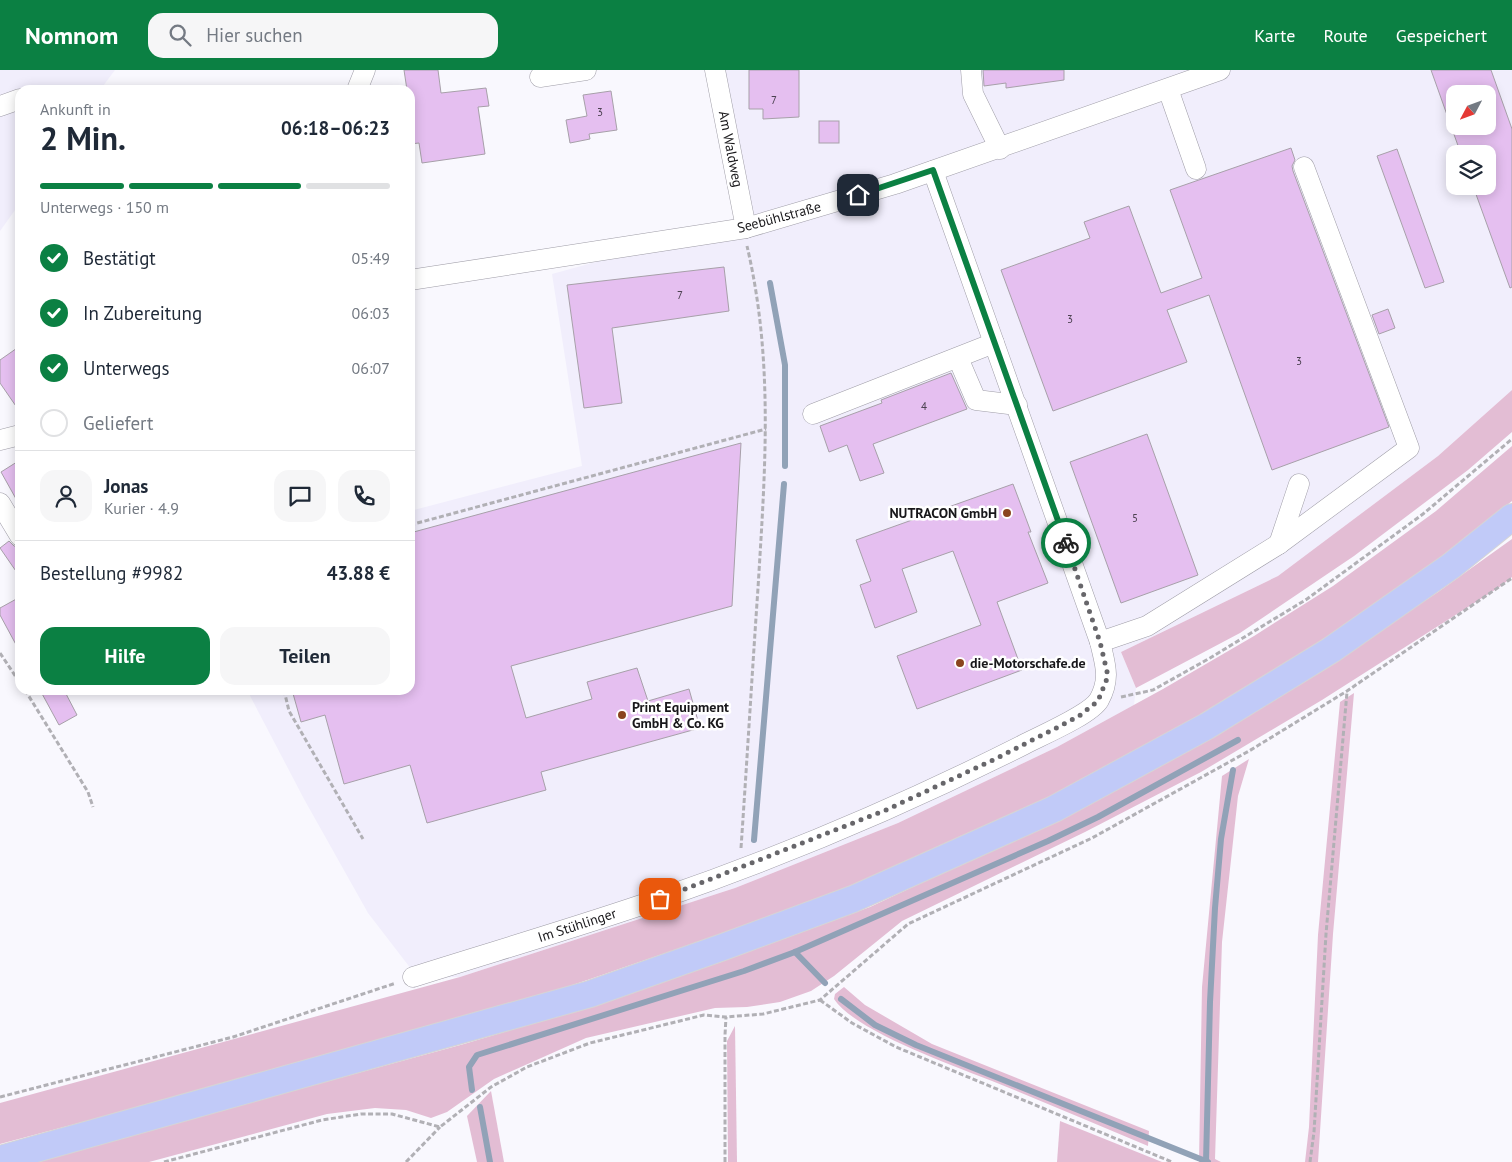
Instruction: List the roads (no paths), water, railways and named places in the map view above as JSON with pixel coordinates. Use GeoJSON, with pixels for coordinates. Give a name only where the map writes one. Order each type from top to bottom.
{"type":"FeatureCollection","features":[{"type":"Feature","properties":{"kind":"main road"},"geometry":{"type":"LineString","coordinates":[[0,1159],[590,994],[723,948],[853,899],[1054,809],[1207,726],[1331,650],[1451,566],[1512,517]]}},
{"type":"Feature","properties":{"kind":"street"},"geometry":{"type":"LineString","coordinates":[[359,85],[365,70]]}},
{"type":"Feature","properties":{"kind":"street"},"geometry":{"type":"LineString","coordinates":[[540,77],[586,70]]}},
{"type":"Feature","properties":{"kind":"street","name":"Am Waldweg"},"geometry":{"type":"LineString","coordinates":[[715,70],[745,228]]}},
{"type":"Feature","properties":{"kind":"street"},"geometry":{"type":"LineString","coordinates":[[971,70],[973,94],[1000,148]]}},
{"type":"Feature","properties":{"kind":"street","name":"Seebühlstraße"},"geometry":{"type":"LineString","coordinates":[[415,279],[745,228],[894,184],[1220,70]]}},
{"type":"Feature","properties":{"kind":"street"},"geometry":{"type":"LineString","coordinates":[[1168,89],[1196,169]]}},
{"type":"Feature","properties":{"kind":"street"},"geometry":{"type":"LineString","coordinates":[[0,106],[15,101]]}},
{"type":"Feature","properties":{"kind":"street"},"geometry":{"type":"LineString","coordinates":[[933,170],[1100,642],[1147,626],[1279,544],[1409,448],[1304,167]]}},
{"type":"Feature","properties":{"kind":"street"},"geometry":{"type":"LineString","coordinates":[[813,414],[994,343]]}},
{"type":"Feature","properties":{"kind":"street"},"geometry":{"type":"LineString","coordinates":[[958,358],[976,400],[1017,405]]}},
{"type":"Feature","properties":{"kind":"street"},"geometry":{"type":"LineString","coordinates":[[0,440],[15,436]]}},
{"type":"Feature","properties":{"kind":"street"},"geometry":{"type":"LineString","coordinates":[[1279,544],[1299,484]]}},
{"type":"Feature","properties":{"kind":"street"},"geometry":{"type":"LineString","coordinates":[[0,503],[15,528]]}},
{"type":"Feature","properties":{"kind":"street","name":"Im Stühlinger"},"geometry":{"type":"LineString","coordinates":[[413,977],[660,899],[886,810],[993,760],[1079,716],[1098,701],[1108,676],[1100,642]]}},
{"type":"Feature","properties":{"kind":"waterway"},"geometry":{"type":"LineString","coordinates":[[770,283],[785,365],[785,466]]}},
{"type":"Feature","properties":{"kind":"waterway"},"geometry":{"type":"LineString","coordinates":[[754,840],[784,484]]}},
{"type":"Feature","properties":{"kind":"waterway"},"geometry":{"type":"LineString","coordinates":[[472,1090],[469,1067],[477,1055],[744,971],[795,952],[1048,841],[1098,817],[1238,740]]}},
{"type":"Feature","properties":{"kind":"waterway"},"geometry":{"type":"LineString","coordinates":[[1206,1162],[1210,1002],[1215,908],[1221,839],[1233,770]]}},
{"type":"Feature","properties":{"kind":"waterway"},"geometry":{"type":"LineString","coordinates":[[795,952],[825,983]]}},
{"type":"Feature","properties":{"kind":"waterway"},"geometry":{"type":"LineString","coordinates":[[841,999],[875,1025],[916,1045],[1208,1162]]}},
{"type":"Feature","properties":{"kind":"waterway"},"geometry":{"type":"LineString","coordinates":[[480,1107],[490,1162]]}},
{"type":"Feature","properties":{"kind":"place","name":"NUTRACON GmbH"},"geometry":{"type":"Point","coordinates":[1007,513]}},
{"type":"Feature","properties":{"kind":"place","name":"die-Motorschafe.de"},"geometry":{"type":"Point","coordinates":[960,663]}},
{"type":"Feature","properties":{"kind":"place","name":"Print Equipment GmbH & Co. KG"},"geometry":{"type":"Point","coordinates":[622,715]}}]}
